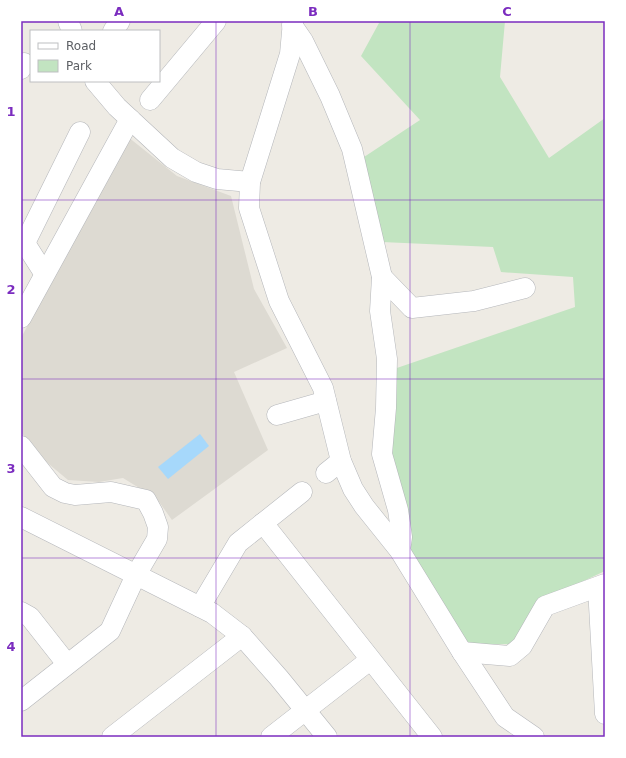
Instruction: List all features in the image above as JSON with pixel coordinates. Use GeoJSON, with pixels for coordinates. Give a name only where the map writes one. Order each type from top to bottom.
{"type":"FeatureCollection","features":[{"type":"Feature","properties":{"kind":"street"},"geometry":{"type":"LineString","coordinates":[[114,30],[120,21]]}},
{"type":"Feature","properties":{"kind":"street"},"geometry":{"type":"LineString","coordinates":[[150,100],[216,21]]}},
{"type":"Feature","properties":{"kind":"street"},"geometry":{"type":"LineString","coordinates":[[293,23],[290,54],[250,182],[250,208],[279,301],[322,388],[326,401],[334,467],[353,489],[364,506],[400,551],[462,652],[505,717],[534,737]]}},
{"type":"Feature","properties":{"kind":"street"},"geometry":{"type":"LineString","coordinates":[[293,23],[330,96],[352,149],[382,276],[380,311],[387,359],[386,408],[382,454],[398,510],[402,537],[400,551]]}},
{"type":"Feature","properties":{"kind":"street"},"geometry":{"type":"LineString","coordinates":[[96,82],[117,107],[172,158],[196,172],[217,179],[250,182]]}},
{"type":"Feature","properties":{"kind":"street"},"geometry":{"type":"LineString","coordinates":[[21,318],[44,273],[130,119]]}},
{"type":"Feature","properties":{"kind":"street"},"geometry":{"type":"LineString","coordinates":[[44,273],[23,240],[80,132]]}},
{"type":"Feature","properties":{"kind":"street"},"geometry":{"type":"LineString","coordinates":[[382,276],[412,308],[474,301],[525,288]]}},
{"type":"Feature","properties":{"kind":"street"},"geometry":{"type":"LineString","coordinates":[[277,415],[326,401]]}},
{"type":"Feature","properties":{"kind":"street"},"geometry":{"type":"LineString","coordinates":[[21,446],[53,487],[64,493],[75,495],[111,492],[146,500],[158,526],[157,538],[136,575],[110,631],[21,701]]}},
{"type":"Feature","properties":{"kind":"street"},"geometry":{"type":"LineString","coordinates":[[200,607],[238,543],[302,492]]}},
{"type":"Feature","properties":{"kind":"street"},"geometry":{"type":"LineString","coordinates":[[21,517],[212,614],[242,636],[279,678],[327,737]]}},
{"type":"Feature","properties":{"kind":"street"},"geometry":{"type":"LineString","coordinates":[[263,523],[432,737]]}},
{"type":"Feature","properties":{"kind":"street"},"geometry":{"type":"LineString","coordinates":[[462,652],[510,656],[522,646],[545,606],[601,585],[605,714]]}},
{"type":"Feature","properties":{"kind":"street"},"geometry":{"type":"LineString","coordinates":[[21,612],[30,617],[67,664]]}},
{"type":"Feature","properties":{"kind":"street"},"geometry":{"type":"LineString","coordinates":[[112,737],[242,636]]}},
{"type":"Feature","properties":{"kind":"street"},"geometry":{"type":"LineString","coordinates":[[271,737],[370,660]]}},
{"type":"Feature","properties":{"kind":"shaded area"},"geometry":{"type":"Polygon","coordinates":[[[128,137],[177,176],[231,196],[254,289],[287,348],[234,372],[268,450],[172,520],[157,499],[123,478],[99,482],[68,480],[38,455],[21,432],[21,338],[128,137]]]}},
{"type":"Feature","properties":{"kind":"green space"},"geometry":{"type":"Polygon","coordinates":[[[377,21],[505,21],[500,77],[549,158],[605,118],[605,571],[545,599],[515,644],[465,645],[410,550],[387,453],[391,370],[575,307],[573,277],[501,272],[493,247],[382,242],[358,161],[420,120],[361,56],[379,23],[377,21]]]}},
{"type":"Feature","properties":{"kind":"water"},"geometry":{"type":"Polygon","coordinates":[[[200,434],[209,446],[168,479],[158,467],[200,434]]]}}]}
